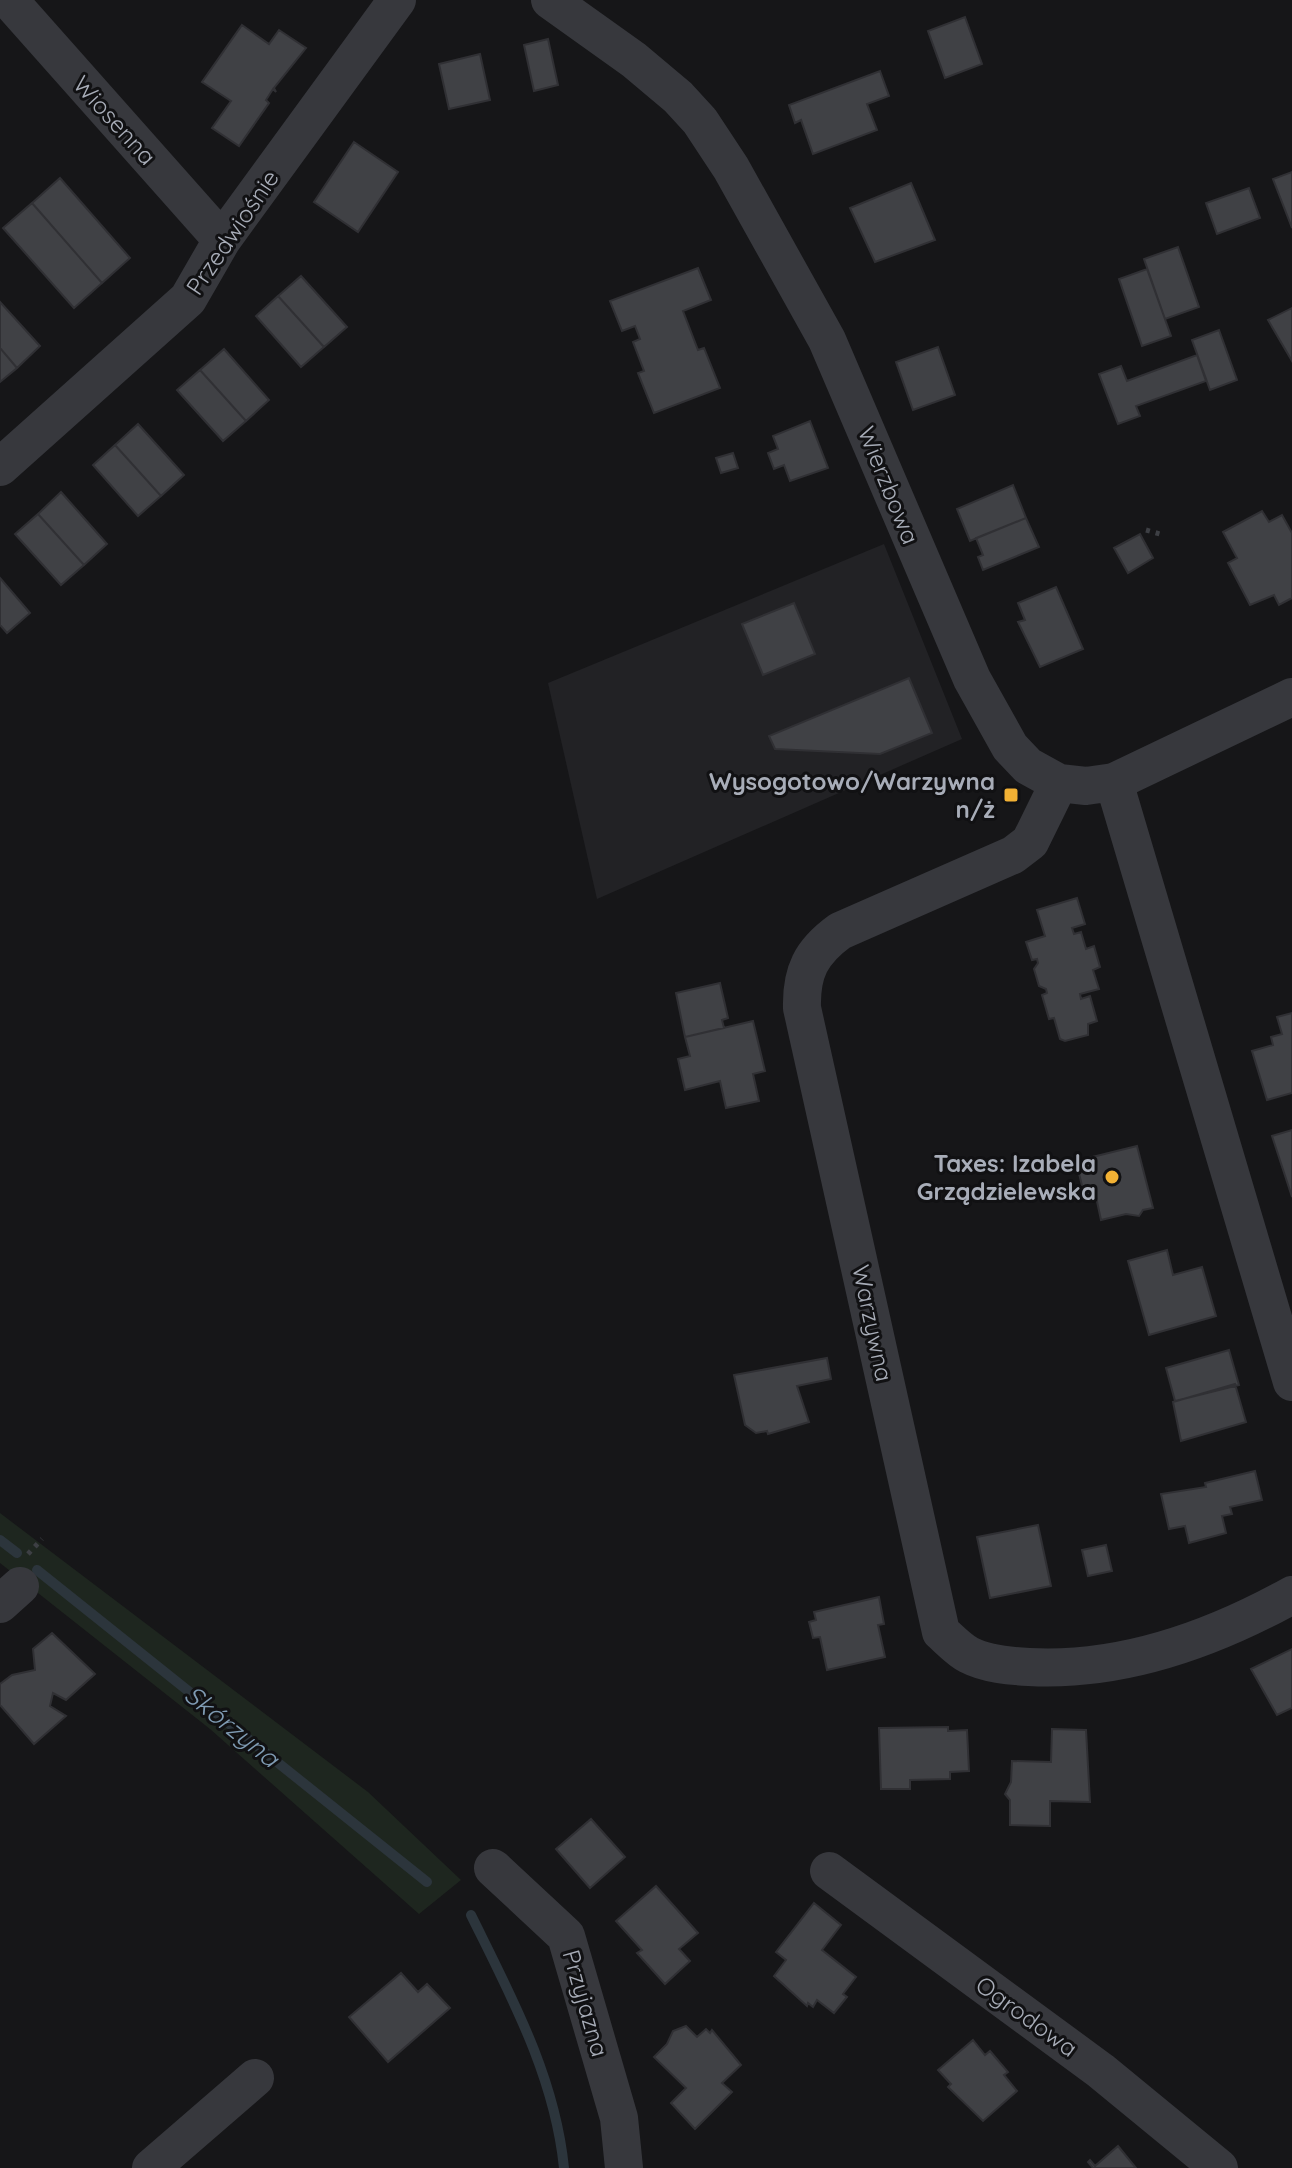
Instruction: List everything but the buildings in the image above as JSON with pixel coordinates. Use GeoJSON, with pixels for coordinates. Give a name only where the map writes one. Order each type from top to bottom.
{"type":"FeatureCollection","features":[{"type":"Feature","properties":{"kind":"street","name":"Wiosenna"},"geometry":{"type":"LineString","coordinates":[[9,0],[222,240]]}},
{"type":"Feature","properties":{"kind":"street","name":"Przedwiośnie"},"geometry":{"type":"LineString","coordinates":[[0,467],[188,299],[222,240],[397,0]]}},
{"type":"Feature","properties":{"kind":"street","name":"Wierzbowa"},"geometry":{"type":"LineString","coordinates":[[550,0],[634,60],[678,97],[700,121],[731,168],[827,340],[918,558],[995,724],[1010,747],[1028,766],[1059,783],[1086,786],[1114,782],[1292,697]]}},
{"type":"Feature","properties":{"kind":"street"},"geometry":{"type":"LineString","coordinates":[[1114,782],[1292,1382]]}},
{"type":"Feature","properties":{"kind":"street","name":"Warzywna"},"geometry":{"type":"LineString","coordinates":[[1059,783],[1030,842],[1013,855],[840,931],[820,946],[807,964],[802,984],[802,1008],[941,1632],[969,1655],[1009,1666],[1066,1669],[1153,1655],[1266,1610],[1292,1595]]}},
{"type":"Feature","properties":{"kind":"street","name":"Przyjazna"},"geometry":{"type":"LineString","coordinates":[[493,1868],[566,1936],[619,2118],[624,2168]]}},
{"type":"Feature","properties":{"kind":"street","name":"Ogrodowa"},"geometry":{"type":"LineString","coordinates":[[829,1871],[1101,2071],[1219,2168]]}},
{"type":"Feature","properties":{"kind":"street"},"geometry":{"type":"LineString","coordinates":[[151,2168],[255,2078]]}},
{"type":"Feature","properties":{"kind":"path"},"geometry":{"type":"LineString","coordinates":[[1146,530],[1160,534]]}},
{"type":"Feature","properties":{"kind":"shaded area"},"geometry":{"type":"Polygon","coordinates":[[[884,544],[962,739],[597,899],[548,683],[884,544]]]}},
{"type":"Feature","properties":{"kind":"shaded area"},"geometry":{"type":"Polygon","coordinates":[[[0,1513],[368,1792],[461,1880],[419,1914],[210,1729],[0,1563],[0,1513]]]}},
{"type":"Feature","properties":{"kind":"waterway","name":"Skórzyna"},"geometry":{"type":"LineString","coordinates":[[0,1540],[17,1553]]}},
{"type":"Feature","properties":{"kind":"waterway","name":"Skórzyna"},"geometry":{"type":"LineString","coordinates":[[37,1570],[427,1882]]}},
{"type":"Feature","properties":{"kind":"waterway","name":"Skórzyna"},"geometry":{"type":"LineString","coordinates":[[471,1915],[516,2007],[541,2069],[559,2134],[564,2168]]}},
{"type":"Feature","properties":{"kind":"place","name":"Wysogotowo/Warzywna n/ż"},"geometry":{"type":"Point","coordinates":[1011,795]}},
{"type":"Feature","properties":{"kind":"place","name":"Taxes: Izabela Grządzielewska"},"geometry":{"type":"Point","coordinates":[1112,1177]}}]}
